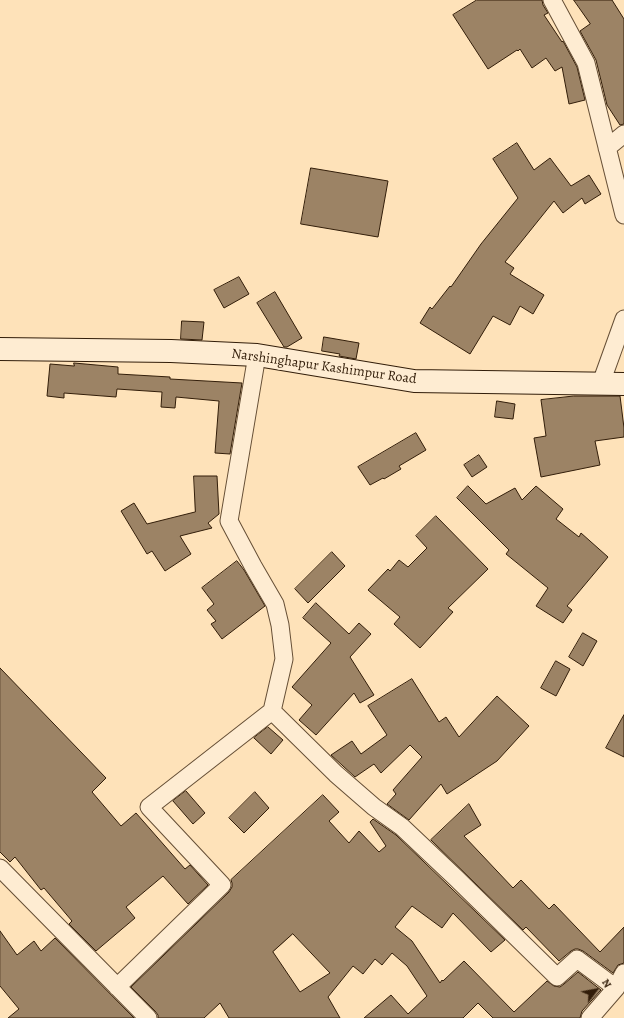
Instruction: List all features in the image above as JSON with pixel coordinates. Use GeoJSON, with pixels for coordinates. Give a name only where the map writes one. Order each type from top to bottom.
{"type":"FeatureCollection","features":[{"type":"Feature","properties":{"kind":"street"},"geometry":{"type":"LineString","coordinates":[[552,0],[586,63],[624,215]]}},
{"type":"Feature","properties":{"kind":"street"},"geometry":{"type":"LineString","coordinates":[[607,148],[624,134]]}},
{"type":"Feature","properties":{"kind":"street"},"geometry":{"type":"LineString","coordinates":[[601,383],[624,319]]}},
{"type":"Feature","properties":{"kind":"street","name":"Narshinghapur Kashimpur Road"},"geometry":{"type":"LineString","coordinates":[[0,349],[171,351],[258,355],[414,381],[624,384]]}},
{"type":"Feature","properties":{"kind":"street"},"geometry":{"type":"LineString","coordinates":[[117,986],[222,885],[149,807],[272,711],[284,659],[280,625],[275,604],[229,521],[258,355]]}},
{"type":"Feature","properties":{"kind":"street"},"geometry":{"type":"LineString","coordinates":[[272,711],[336,774],[374,807],[408,832],[557,977],[577,959],[620,980],[590,1018]]}},
{"type":"Feature","properties":{"kind":"street"},"geometry":{"type":"LineString","coordinates":[[0,868],[148,1018]]}},
{"type":"Feature","properties":{"kind":"building"},"geometry":{"type":"Polygon","coordinates":[[[477,0],[542,0],[548,13],[544,15],[562,42],[563,41],[577,67],[585,100],[569,104],[562,67],[555,71],[546,58],[532,68],[520,49],[488,69],[453,15],[477,0]]]}},
{"type":"Feature","properties":{"kind":"building"},"geometry":{"type":"Polygon","coordinates":[[[574,0],[612,0],[624,19],[624,124],[620,125],[607,105],[596,60],[580,31],[590,24],[574,0]]]}},
{"type":"Feature","properties":{"kind":"building"},"geometry":{"type":"Polygon","coordinates":[[[517,143],[534,170],[550,158],[571,186],[589,175],[601,194],[585,204],[582,198],[563,213],[554,201],[505,262],[514,268],[510,274],[544,295],[533,314],[520,306],[510,325],[493,316],[470,354],[420,323],[430,307],[432,309],[450,286],[451,287],[481,244],[518,198],[493,159],[517,143]]]}},
{"type":"Feature","properties":{"kind":"building"},"geometry":{"type":"Polygon","coordinates":[[[311,168],[388,181],[378,237],[301,224],[311,168]]]}},
{"type":"Feature","properties":{"kind":"building"},"geometry":{"type":"Polygon","coordinates":[[[239,277],[249,294],[224,308],[214,290],[239,277]]]}},
{"type":"Feature","properties":{"kind":"building"},"geometry":{"type":"Polygon","coordinates":[[[275,292],[302,338],[287,347],[284,347],[257,303],[275,292]]]}},
{"type":"Feature","properties":{"kind":"building"},"geometry":{"type":"Polygon","coordinates":[[[182,321],[204,322],[202,340],[181,339],[182,321]]]}},
{"type":"Feature","properties":{"kind":"building"},"geometry":{"type":"Polygon","coordinates":[[[324,337],[359,343],[356,359],[339,356],[340,354],[322,351],[324,337]]]}},
{"type":"Feature","properties":{"kind":"building"},"geometry":{"type":"Polygon","coordinates":[[[74,363],[118,367],[118,374],[170,377],[170,379],[242,383],[230,454],[215,453],[219,401],[176,397],[175,408],[161,407],[162,392],[117,389],[116,397],[64,393],[64,398],[47,396],[50,364],[74,366],[74,363]]]}},
{"type":"Feature","properties":{"kind":"building"},"geometry":{"type":"Polygon","coordinates":[[[574,396],[620,396],[624,437],[595,441],[600,465],[541,477],[534,438],[546,436],[541,400],[574,396]]]}},
{"type":"Feature","properties":{"kind":"building"},"geometry":{"type":"Polygon","coordinates":[[[497,401],[515,404],[513,419],[495,417],[497,401]]]}},
{"type":"Feature","properties":{"kind":"building"},"geometry":{"type":"Polygon","coordinates":[[[416,433],[426,450],[399,466],[401,469],[370,485],[358,467],[416,433]]]}},
{"type":"Feature","properties":{"kind":"building"},"geometry":{"type":"Polygon","coordinates":[[[479,455],[487,467],[472,477],[464,465],[479,455]]]}},
{"type":"Feature","properties":{"kind":"building"},"geometry":{"type":"Polygon","coordinates":[[[194,476],[217,476],[219,514],[208,523],[212,528],[180,536],[191,554],[165,571],[152,551],[147,554],[121,511],[134,503],[147,524],[195,512],[194,476]]]}},
{"type":"Feature","properties":{"kind":"building"},"geometry":{"type":"Polygon","coordinates":[[[468,486],[486,504],[515,488],[522,500],[536,486],[563,509],[556,519],[579,537],[581,533],[608,557],[567,606],[572,610],[563,623],[536,606],[548,588],[506,554],[509,550],[457,498],[468,486]]]}},
{"type":"Feature","properties":{"kind":"building"},"geometry":{"type":"Polygon","coordinates":[[[436,516],[488,569],[448,608],[453,612],[420,648],[394,624],[400,617],[368,590],[388,569],[390,571],[399,560],[408,567],[427,548],[416,536],[436,516]]]}},
{"type":"Feature","properties":{"kind":"building"},"geometry":{"type":"Polygon","coordinates":[[[332,552],[345,566],[308,603],[295,589],[332,552]]]}},
{"type":"Feature","properties":{"kind":"building"},"geometry":{"type":"Polygon","coordinates":[[[237,561],[265,606],[222,639],[211,624],[216,621],[207,610],[214,604],[202,588],[237,561]]]}},
{"type":"Feature","properties":{"kind":"building"},"geometry":{"type":"Polygon","coordinates":[[[316,603],[349,634],[359,623],[371,634],[350,657],[374,695],[360,703],[354,693],[316,735],[299,720],[312,705],[292,687],[331,643],[303,618],[316,603]]]}},
{"type":"Feature","properties":{"kind":"building"},"geometry":{"type":"Polygon","coordinates":[[[583,633],[597,641],[583,666],[569,657],[583,633]]]}},
{"type":"Feature","properties":{"kind":"building"},"geometry":{"type":"Polygon","coordinates":[[[556,661],[570,669],[556,696],[541,688],[556,661]]]}},
{"type":"Feature","properties":{"kind":"building"},"geometry":{"type":"Polygon","coordinates":[[[0,668],[106,778],[92,792],[121,826],[136,813],[185,869],[190,865],[208,885],[188,904],[163,876],[126,907],[135,918],[96,951],[69,924],[72,921],[44,888],[41,890],[15,857],[10,862],[0,852],[0,668]]]}},
{"type":"Feature","properties":{"kind":"building"},"geometry":{"type":"Polygon","coordinates":[[[412,679],[439,722],[446,717],[459,737],[497,696],[529,726],[497,761],[447,794],[441,784],[409,820],[387,804],[396,794],[393,790],[422,757],[410,745],[381,773],[374,764],[355,777],[331,755],[352,741],[361,754],[387,735],[368,706],[412,679]]]}},
{"type":"Feature","properties":{"kind":"building"},"geometry":{"type":"Polygon","coordinates":[[[624,715],[624,757],[606,748],[624,715]]]}},
{"type":"Feature","properties":{"kind":"building"},"geometry":{"type":"Polygon","coordinates":[[[268,727],[283,740],[271,754],[254,738],[268,727]]]}},
{"type":"Feature","properties":{"kind":"building"},"geometry":{"type":"Polygon","coordinates":[[[186,791],[205,813],[193,824],[173,801],[186,791]]]}},
{"type":"Feature","properties":{"kind":"building"},"geometry":{"type":"Polygon","coordinates":[[[255,792],[269,808],[244,833],[229,818],[255,792]]]}},
{"type":"Feature","properties":{"kind":"building"},"geometry":{"type":"Polygon","coordinates":[[[323,795],[339,812],[329,821],[349,843],[359,831],[379,852],[386,846],[370,822],[373,819],[396,835],[505,940],[491,952],[453,913],[442,928],[412,906],[395,927],[412,941],[440,983],[464,961],[514,1012],[547,981],[554,986],[560,987],[578,972],[601,990],[582,1011],[580,1018],[493,1018],[478,1003],[463,1018],[364,1018],[391,995],[408,1014],[427,996],[407,966],[392,953],[382,965],[375,959],[363,974],[353,966],[328,997],[340,1018],[229,1018],[220,1003],[204,1018],[158,1018],[155,1011],[131,987],[229,892],[232,887],[231,880],[323,795]],[[293,934],[273,952],[300,992],[330,973],[293,934]]]}},
{"type":"Feature","properties":{"kind":"building"},"geometry":{"type":"Polygon","coordinates":[[[469,804],[481,825],[464,836],[513,888],[521,880],[549,909],[554,904],[600,952],[624,927],[624,963],[618,965],[613,973],[578,949],[571,951],[559,961],[526,927],[523,930],[431,840],[469,804]]]}},
{"type":"Feature","properties":{"kind":"building"},"geometry":{"type":"Polygon","coordinates":[[[0,931],[17,955],[34,941],[41,951],[55,938],[134,1018],[8,1018],[19,1009],[0,986],[0,931]]]}}]}
